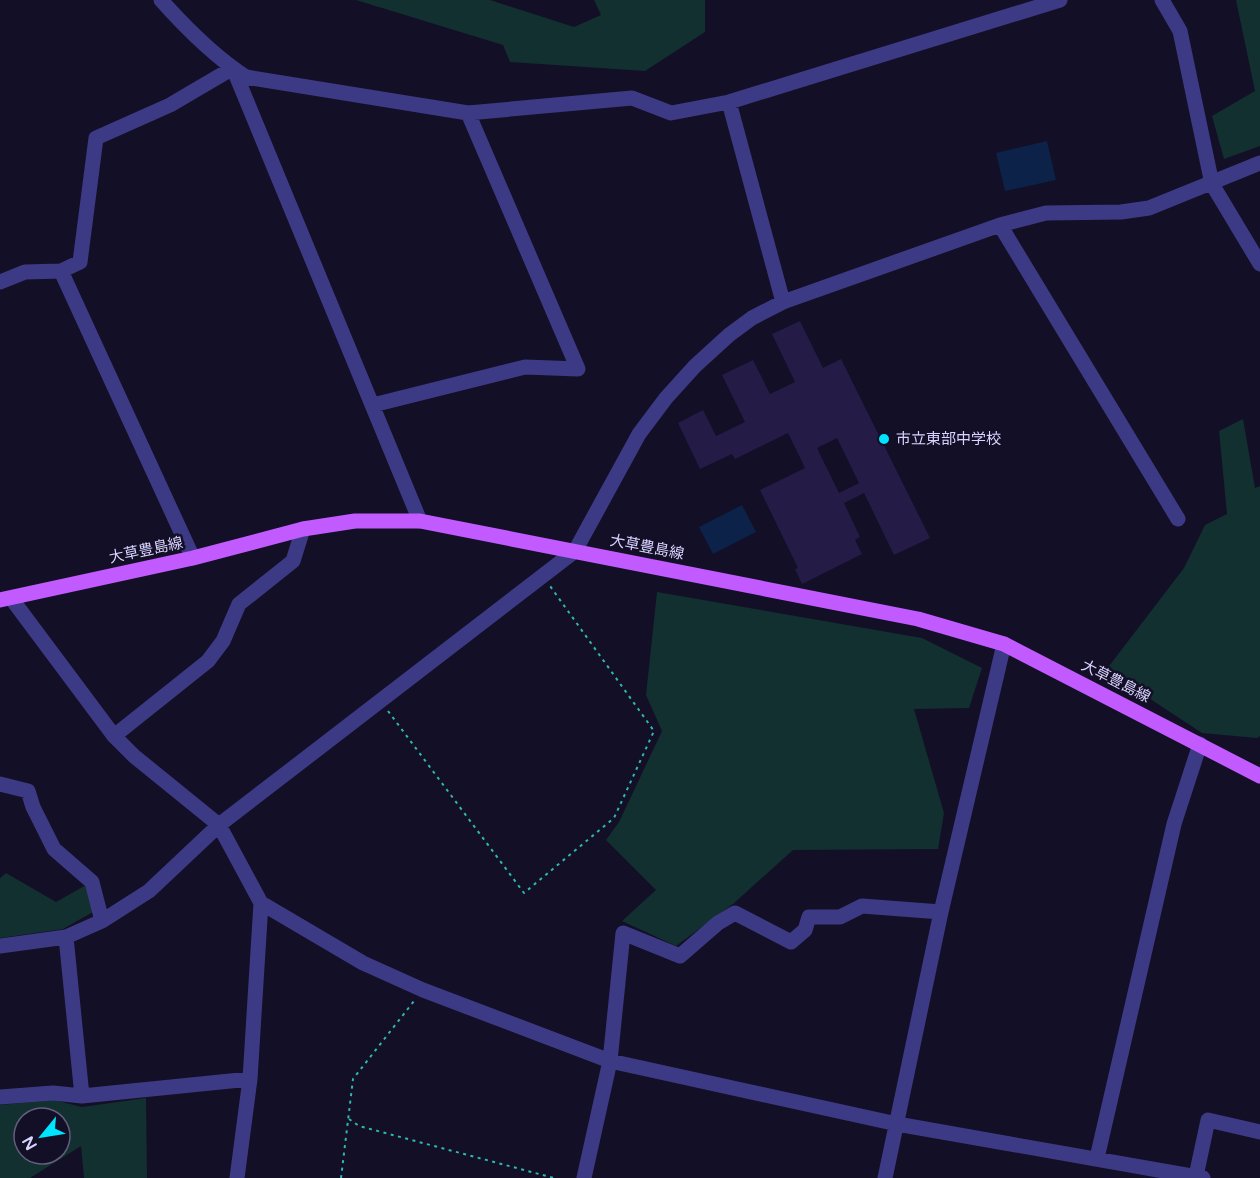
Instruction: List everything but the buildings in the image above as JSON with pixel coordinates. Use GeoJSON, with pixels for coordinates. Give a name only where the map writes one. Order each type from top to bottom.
{"type":"FeatureCollection","features":[{"type":"Feature","properties":{"kind":"main road","name":"大草豊島線"},"geometry":{"type":"LineString","coordinates":[[6,599],[193,558],[303,529],[355,521],[420,521],[918,619],[1004,644],[1260,776]]}},
{"type":"Feature","properties":{"kind":"street"},"geometry":{"type":"LineString","coordinates":[[161,0],[233,68],[246,77],[468,113],[632,98],[671,113],[729,102],[1018,6],[1060,0]]}},
{"type":"Feature","properties":{"kind":"street"},"geometry":{"type":"LineString","coordinates":[[1162,0],[1180,30],[1212,183],[1260,264]]}},
{"type":"Feature","properties":{"kind":"street"},"geometry":{"type":"LineString","coordinates":[[0,282],[25,272],[61,271],[80,262],[96,138],[170,105],[233,68]]}},
{"type":"Feature","properties":{"kind":"street"},"geometry":{"type":"LineString","coordinates":[[233,68],[420,521]]}},
{"type":"Feature","properties":{"kind":"street"},"geometry":{"type":"LineString","coordinates":[[729,102],[783,302]]}},
{"type":"Feature","properties":{"kind":"street"},"geometry":{"type":"LineString","coordinates":[[374,405],[525,367],[578,369],[468,113]]}},
{"type":"Feature","properties":{"kind":"street"},"geometry":{"type":"LineString","coordinates":[[0,946],[66,937],[102,921],[149,891],[219,825],[575,551],[639,434],[666,398],[695,366],[729,335],[752,318],[783,302],[1000,225],[1046,213],[1121,212],[1149,208],[1260,163]]}},
{"type":"Feature","properties":{"kind":"street"},"geometry":{"type":"LineString","coordinates":[[1000,225],[1178,519]]}},
{"type":"Feature","properties":{"kind":"street"},"geometry":{"type":"LineString","coordinates":[[61,271],[193,558]]}},
{"type":"Feature","properties":{"kind":"street"},"geometry":{"type":"LineString","coordinates":[[114,736],[208,661],[223,641],[238,604],[293,561],[303,529]]}},
{"type":"Feature","properties":{"kind":"street"},"geometry":{"type":"LineString","coordinates":[[6,599],[114,736],[134,756],[219,825],[261,903],[363,963],[423,990],[610,1061],[897,1124],[1200,1177],[1208,1120],[1260,1132]]}},
{"type":"Feature","properties":{"kind":"street"},"geometry":{"type":"LineString","coordinates":[[885,1178],[942,912],[1004,644]]}},
{"type":"Feature","properties":{"kind":"street"},"geometry":{"type":"LineString","coordinates":[[1097,1158],[1174,824],[1200,744]]}},
{"type":"Feature","properties":{"kind":"street"},"geometry":{"type":"LineString","coordinates":[[0,784],[28,791],[33,807],[54,849],[92,882],[102,921]]}},
{"type":"Feature","properties":{"kind":"street"},"geometry":{"type":"LineString","coordinates":[[237,1178],[250,1079],[261,903]]}},
{"type":"Feature","properties":{"kind":"street"},"geometry":{"type":"LineString","coordinates":[[584,1178],[610,1061],[623,933],[680,956],[718,923],[735,913],[791,942],[805,930],[809,916],[840,917],[862,906],[942,912]]}},
{"type":"Feature","properties":{"kind":"street"},"geometry":{"type":"LineString","coordinates":[[66,937],[82,1096]]}},
{"type":"Feature","properties":{"kind":"street"},"geometry":{"type":"LineString","coordinates":[[0,1098],[53,1093],[82,1096],[250,1079]]}},
{"type":"Feature","properties":{"kind":"path"},"geometry":{"type":"LineString","coordinates":[[381,702],[524,893],[614,818],[654,731],[542,575]]}},
{"type":"Feature","properties":{"kind":"path"},"geometry":{"type":"LineString","coordinates":[[341,1178],[353,1079],[423,990]]}},
{"type":"Feature","properties":{"kind":"path"},"geometry":{"type":"LineString","coordinates":[[349,1119],[359,1126],[554,1178]]}},
{"type":"Feature","properties":{"kind":"green space"},"geometry":{"type":"Polygon","coordinates":[[[356,0],[490,0],[574,27],[601,15],[594,0],[705,0],[705,32],[645,71],[510,62],[503,45],[356,0]]]}},
{"type":"Feature","properties":{"kind":"green space"},"geometry":{"type":"Polygon","coordinates":[[[1236,0],[1260,0],[1260,146],[1224,159],[1212,116],[1255,91],[1236,0]]]}},
{"type":"Feature","properties":{"kind":"green space"},"geometry":{"type":"Polygon","coordinates":[[[1243,419],[1255,488],[1260,486],[1260,736],[1257,738],[1202,733],[1106,670],[1184,568],[1205,525],[1227,514],[1219,431],[1243,419]]]}},
{"type":"Feature","properties":{"kind":"green space"},"geometry":{"type":"Polygon","coordinates":[[[657,592],[922,638],[982,668],[969,708],[914,709],[944,813],[938,849],[793,850],[733,904],[676,946],[622,921],[656,890],[606,840],[619,822],[662,731],[646,695],[657,592]]]}},
{"type":"Feature","properties":{"kind":"green space"},"geometry":{"type":"Polygon","coordinates":[[[6,873],[56,902],[86,885],[93,912],[63,929],[0,938],[0,878],[6,873]]]}},
{"type":"Feature","properties":{"kind":"green space"},"geometry":{"type":"Polygon","coordinates":[[[146,1098],[147,1178],[84,1178],[81,1146],[72,1152],[72,1106],[12,1106],[12,1166],[49,1166],[30,1178],[0,1178],[0,1105],[54,1100],[82,1107],[146,1098]]]}},
{"type":"Feature","properties":{"kind":"water"},"geometry":{"type":"Polygon","coordinates":[[[1047,141],[1056,180],[1005,191],[996,153],[1047,141]]]}},
{"type":"Feature","properties":{"kind":"water"},"geometry":{"type":"Polygon","coordinates":[[[742,505],[756,532],[713,554],[699,527],[742,505]]]}},
{"type":"Feature","properties":{"kind":"place","name":"市立東部中学校"},"geometry":{"type":"Point","coordinates":[884,439]}}]}
